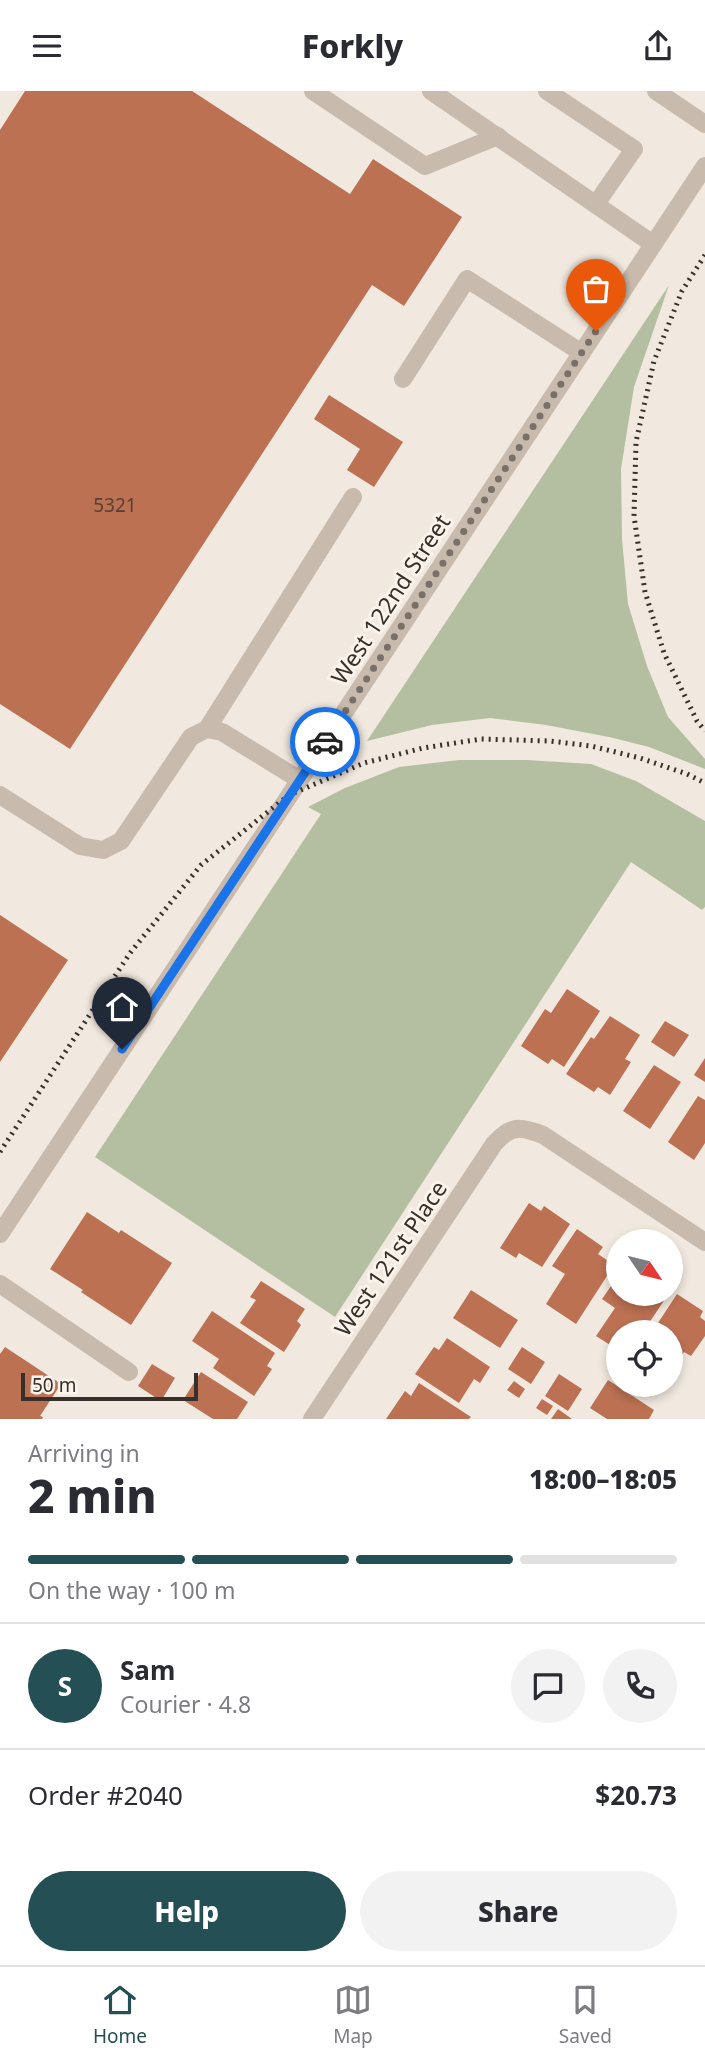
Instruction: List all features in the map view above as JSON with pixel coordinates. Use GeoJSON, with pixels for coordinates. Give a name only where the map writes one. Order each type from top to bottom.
{"type":"FeatureCollection","features":[{"type":"Feature","properties":{"kind":"street"},"geometry":{"type":"LineString","coordinates":[[431,91],[653,244]]}},
{"type":"Feature","properties":{"kind":"street"},"geometry":{"type":"LineString","coordinates":[[547,91],[634,149],[596,204]]}},
{"type":"Feature","properties":{"kind":"street"},"geometry":{"type":"LineString","coordinates":[[656,91],[705,124]]}},
{"type":"Feature","properties":{"kind":"street"},"geometry":{"type":"LineString","coordinates":[[316,92],[425,166],[498,137]]}},
{"type":"Feature","properties":{"kind":"street","name":"West 122nd Street"},"geometry":{"type":"LineString","coordinates":[[0,1234],[705,166]]}},
{"type":"Feature","properties":{"kind":"street"},"geometry":{"type":"LineString","coordinates":[[403,379],[467,279],[582,352]]}},
{"type":"Feature","properties":{"kind":"street"},"geometry":{"type":"LineString","coordinates":[[0,795],[80,846],[103,850],[121,841],[191,737],[207,729],[353,497]]}},
{"type":"Feature","properties":{"kind":"street"},"geometry":{"type":"LineString","coordinates":[[207,729],[222,732],[300,780]]}},
{"type":"Feature","properties":{"kind":"street","name":"West 121st Place"},"geometry":{"type":"LineString","coordinates":[[312,1419],[494,1144],[502,1135],[514,1129],[527,1129],[543,1135],[705,1242]]}},
{"type":"Feature","properties":{"kind":"street"},"geometry":{"type":"LineString","coordinates":[[0,1284],[129,1372]]}},
{"type":"Feature","properties":{"kind":"green space"},"geometry":{"type":"Polygon","coordinates":[[[669,285],[634,387],[621,469],[622,539],[628,604],[647,666],[668,717],[705,759],[705,769],[649,747],[609,737],[490,718],[432,725],[367,741],[669,285]]]}},
{"type":"Feature","properties":{"kind":"green space"},"geometry":{"type":"Polygon","coordinates":[[[459,760],[591,764],[636,781],[705,821],[705,907],[702,910],[631,862],[335,1317],[95,1157],[321,814],[308,807],[345,788],[399,767],[459,760]]]}},
{"type":"Feature","properties":{"kind":"building"},"geometry":{"type":"Polygon","coordinates":[[[25,91],[192,91],[350,194],[373,159],[462,217],[404,306],[372,285],[70,749],[0,704],[0,130],[25,91]]]}},
{"type":"Feature","properties":{"kind":"building"},"geometry":{"type":"Polygon","coordinates":[[[329,395],[403,442],[374,487],[347,470],[360,449],[314,419],[329,395]]]}},
{"type":"Feature","properties":{"kind":"building"},"geometry":{"type":"Polygon","coordinates":[[[0,915],[68,960],[0,1062],[0,915]]]}},
{"type":"Feature","properties":{"kind":"building"},"geometry":{"type":"Polygon","coordinates":[[[567,989],[600,1011],[564,1067],[552,1059],[548,1064],[521,1046],[545,1009],[551,1013],[567,989]]]}},
{"type":"Feature","properties":{"kind":"building"},"geometry":{"type":"Polygon","coordinates":[[[610,1016],[640,1035],[625,1059],[631,1062],[610,1095],[598,1087],[594,1092],[566,1074],[591,1037],[594,1039],[610,1016]]]}},
{"type":"Feature","properties":{"kind":"building"},"geometry":{"type":"Polygon","coordinates":[[[665,1021],[689,1035],[674,1057],[651,1042],[665,1021]]]}},
{"type":"Feature","properties":{"kind":"building"},"geometry":{"type":"Polygon","coordinates":[[[705,1058],[705,1082],[694,1075],[705,1058]]]}},
{"type":"Feature","properties":{"kind":"building"},"geometry":{"type":"Polygon","coordinates":[[[654,1065],[681,1082],[650,1129],[623,1111],[654,1065]]]}},
{"type":"Feature","properties":{"kind":"building"},"geometry":{"type":"Polygon","coordinates":[[[698,1096],[705,1100],[705,1143],[694,1160],[668,1142],[698,1096]]]}},
{"type":"Feature","properties":{"kind":"building"},"geometry":{"type":"Polygon","coordinates":[[[529,1203],[541,1211],[544,1206],[570,1224],[542,1267],[519,1253],[516,1258],[500,1248],[529,1203]]]}},
{"type":"Feature","properties":{"kind":"building"},"geometry":{"type":"Polygon","coordinates":[[[87,1212],[172,1263],[131,1325],[50,1269],[87,1212]]]}},
{"type":"Feature","properties":{"kind":"building"},"geometry":{"type":"Polygon","coordinates":[[[577,1229],[603,1247],[598,1254],[606,1260],[606,1277],[576,1324],[546,1304],[565,1274],[552,1266],[577,1229]]]}},
{"type":"Feature","properties":{"kind":"building"},"geometry":{"type":"Polygon","coordinates":[[[261,1281],[305,1309],[297,1321],[301,1325],[284,1352],[240,1323],[256,1300],[250,1297],[261,1281]]]}},
{"type":"Feature","properties":{"kind":"building"},"geometry":{"type":"Polygon","coordinates":[[[471,1290],[518,1320],[500,1348],[453,1318],[471,1290]]]}},
{"type":"Feature","properties":{"kind":"building"},"geometry":{"type":"Polygon","coordinates":[[[683,1298],[703,1311],[700,1317],[705,1321],[705,1336],[691,1356],[683,1354],[683,1320],[660,1320],[669,1306],[683,1306],[683,1298]]]}},
{"type":"Feature","properties":{"kind":"building"},"geometry":{"type":"Polygon","coordinates":[[[612,1306],[660,1306],[651,1320],[607,1320],[615,1308],[612,1306]]]}},
{"type":"Feature","properties":{"kind":"building"},"geometry":{"type":"Polygon","coordinates":[[[212,1311],[275,1353],[267,1366],[272,1369],[254,1396],[213,1368],[219,1359],[192,1341],[212,1311]]]}},
{"type":"Feature","properties":{"kind":"building"},"geometry":{"type":"Polygon","coordinates":[[[606,1321],[606,1342],[596,1336],[606,1321]]]}},
{"type":"Feature","properties":{"kind":"building"},"geometry":{"type":"Polygon","coordinates":[[[447,1338],[490,1367],[480,1383],[474,1379],[459,1403],[415,1374],[434,1347],[439,1350],[447,1338]]]}},
{"type":"Feature","properties":{"kind":"building"},"geometry":{"type":"Polygon","coordinates":[[[5,1347],[61,1384],[40,1416],[42,1419],[0,1419],[0,1354],[5,1347]]]}},
{"type":"Feature","properties":{"kind":"building"},"geometry":{"type":"Polygon","coordinates":[[[522,1347],[545,1362],[531,1384],[508,1369],[522,1347]]]}},
{"type":"Feature","properties":{"kind":"building"},"geometry":{"type":"Polygon","coordinates":[[[152,1364],[175,1378],[161,1401],[138,1386],[152,1364]]]}},
{"type":"Feature","properties":{"kind":"building"},"geometry":{"type":"Polygon","coordinates":[[[201,1372],[248,1402],[237,1419],[213,1419],[183,1400],[201,1372]]]}},
{"type":"Feature","properties":{"kind":"building"},"geometry":{"type":"Polygon","coordinates":[[[559,1374],[582,1389],[568,1411],[545,1396],[559,1374]]]}},
{"type":"Feature","properties":{"kind":"building"},"geometry":{"type":"Polygon","coordinates":[[[514,1381],[525,1389],[519,1398],[507,1390],[514,1381]]]}},
{"type":"Feature","properties":{"kind":"building"},"geometry":{"type":"Polygon","coordinates":[[[419,1383],[471,1417],[386,1419],[405,1391],[411,1396],[419,1383]]]}},
{"type":"Feature","properties":{"kind":"building"},"geometry":{"type":"Polygon","coordinates":[[[606,1383],[606,1397],[634,1397],[654,1410],[649,1419],[607,1419],[590,1408],[606,1383]]]}},
{"type":"Feature","properties":{"kind":"building"},"geometry":{"type":"Polygon","coordinates":[[[542,1399],[553,1406],[547,1415],[536,1408],[542,1399]]]}},
{"type":"Feature","properties":{"kind":"building"},"geometry":{"type":"Polygon","coordinates":[[[558,1409],[572,1419],[551,1419],[558,1409]]]}},
{"type":"Feature","properties":{"kind":"railway"},"geometry":{"type":"LineString","coordinates":[[705,255],[682,291],[654,361],[636,442],[634,516],[645,592],[664,653],[697,721],[705,731]]}},
{"type":"Feature","properties":{"kind":"railway"},"geometry":{"type":"LineString","coordinates":[[0,1152],[130,953],[201,865],[289,795],[364,763],[423,748],[481,739],[550,741],[591,746],[640,758],[705,783]]}},
{"type":"Feature","properties":{"kind":"way so far"},"geometry":{"type":"LineString","coordinates":[[325,742],[596,331]]}},
{"type":"Feature","properties":{"kind":"route"},"geometry":{"type":"LineString","coordinates":[[122,1049],[325,742]]}}]}
